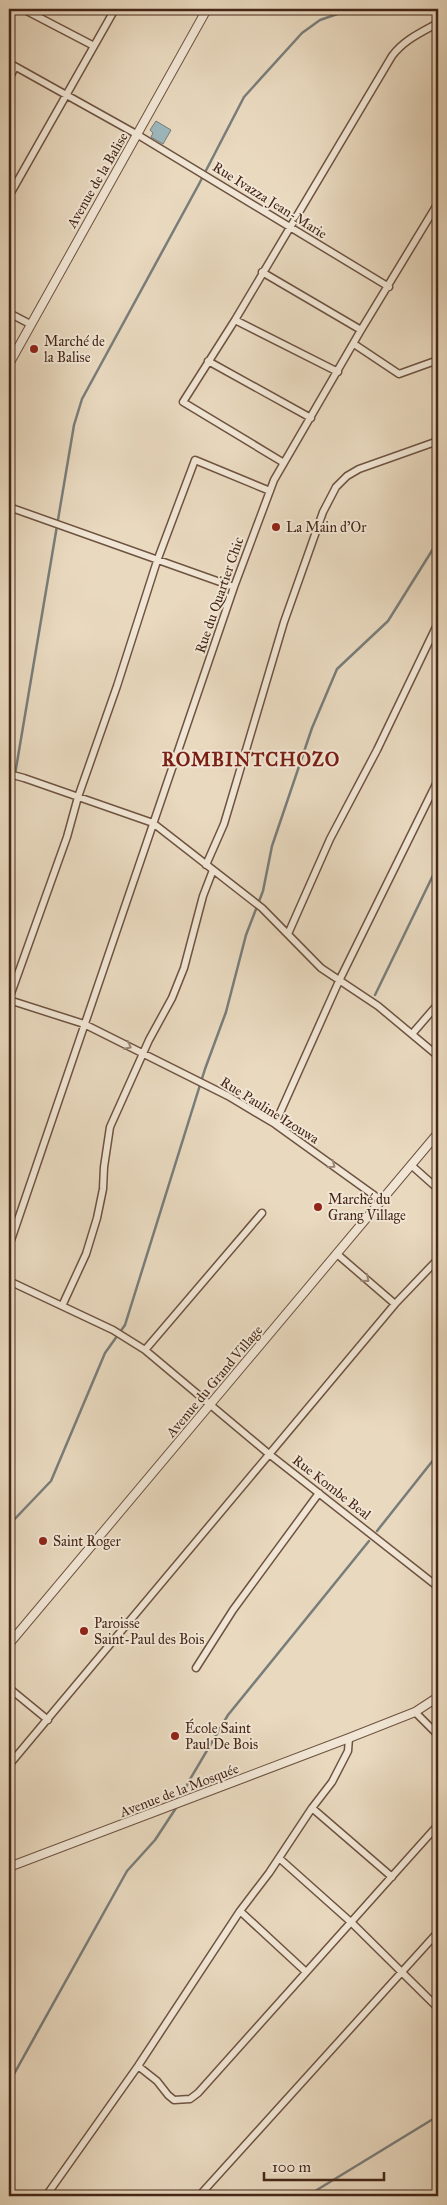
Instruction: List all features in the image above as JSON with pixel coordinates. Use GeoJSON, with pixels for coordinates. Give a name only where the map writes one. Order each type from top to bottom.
{"type":"FeatureCollection","features":[{"type":"Feature","properties":{"kind":"street"},"geometry":{"type":"LineString","coordinates":[[23,9],[94,46]]}},
{"type":"Feature","properties":{"kind":"street"},"geometry":{"type":"LineString","coordinates":[[9,196],[65,94],[115,9]]}},
{"type":"Feature","properties":{"kind":"street","name":"Avenue de la Balise"},"geometry":{"type":"LineString","coordinates":[[9,364],[207,9]]}},
{"type":"Feature","properties":{"kind":"street"},"geometry":{"type":"LineString","coordinates":[[284,463],[183,402],[235,320],[392,56],[400,45],[438,24]]}},
{"type":"Feature","properties":{"kind":"street","name":"Rue Ivazza Jean-Marie"},"geometry":{"type":"LineString","coordinates":[[9,63],[138,135],[389,287]]}},
{"type":"Feature","properties":{"kind":"street"},"geometry":{"type":"LineString","coordinates":[[9,79],[15,67]]}},
{"type":"Feature","properties":{"kind":"street","name":"Rue du Quartier Chic"},"geometry":{"type":"LineString","coordinates":[[9,1246],[234,587],[270,490],[361,330],[438,204]]}},
{"type":"Feature","properties":{"kind":"street"},"geometry":{"type":"LineString","coordinates":[[262,272],[361,330]]}},
{"type":"Feature","properties":{"kind":"street"},"geometry":{"type":"LineString","coordinates":[[9,312],[30,324]]}},
{"type":"Feature","properties":{"kind":"street"},"geometry":{"type":"LineString","coordinates":[[235,320],[338,372]]}},
{"type":"Feature","properties":{"kind":"street"},"geometry":{"type":"LineString","coordinates":[[354,344],[399,374],[438,360]]}},
{"type":"Feature","properties":{"kind":"street"},"geometry":{"type":"LineString","coordinates":[[208,362],[311,418]]}},
{"type":"Feature","properties":{"kind":"street"},"geometry":{"type":"LineString","coordinates":[[206,865],[224,824],[284,622],[299,578],[323,512],[336,487],[347,476],[359,469],[438,441]]}},
{"type":"Feature","properties":{"kind":"street"},"geometry":{"type":"LineString","coordinates":[[9,999],[67,837],[78,797],[117,686],[157,561],[195,460],[270,490]]}},
{"type":"Feature","properties":{"kind":"street"},"geometry":{"type":"LineString","coordinates":[[9,507],[67,526],[157,561],[234,587]]}},
{"type":"Feature","properties":{"kind":"street"},"geometry":{"type":"LineString","coordinates":[[288,934],[330,839],[377,750],[437,625]]}},
{"type":"Feature","properties":{"kind":"street"},"geometry":{"type":"LineString","coordinates":[[9,774],[153,823],[262,908],[321,968],[378,1006],[438,1056]]}},
{"type":"Feature","properties":{"kind":"street"},"geometry":{"type":"LineString","coordinates":[[275,1124],[339,981],[438,780]]}},
{"type":"Feature","properties":{"kind":"street"},"geometry":{"type":"LineString","coordinates":[[62,1306],[86,1254],[97,1218],[103,1189],[110,1127],[172,998],[184,968],[203,896],[212,870]]}},
{"type":"Feature","properties":{"kind":"street","name":"Rue Pauline Izouwa"},"geometry":{"type":"LineString","coordinates":[[9,999],[84,1024],[228,1096],[275,1124],[382,1201]]}},
{"type":"Feature","properties":{"kind":"street"},"geometry":{"type":"LineString","coordinates":[[412,1034],[438,1004]]}},
{"type":"Feature","properties":{"kind":"street","name":"Avenue du Grand Village"},"geometry":{"type":"LineString","coordinates":[[9,1644],[438,1133]]}},
{"type":"Feature","properties":{"kind":"street"},"geometry":{"type":"LineString","coordinates":[[411,1165],[438,1188]]}},
{"type":"Feature","properties":{"kind":"street"},"geometry":{"type":"LineString","coordinates":[[145,1350],[262,1213]]}},
{"type":"Feature","properties":{"kind":"street"},"geometry":{"type":"LineString","coordinates":[[337,1254],[395,1304]]}},
{"type":"Feature","properties":{"kind":"street"},"geometry":{"type":"LineString","coordinates":[[9,1765],[395,1304],[438,1259]]}},
{"type":"Feature","properties":{"kind":"street","name":"Rue Kombe Beal"},"geometry":{"type":"LineString","coordinates":[[9,1281],[113,1330],[145,1350],[269,1454],[438,1587]]}},
{"type":"Feature","properties":{"kind":"street"},"geometry":{"type":"LineString","coordinates":[[196,1668],[234,1610],[318,1493]]}},
{"type":"Feature","properties":{"kind":"street"},"geometry":{"type":"LineString","coordinates":[[9,1688],[48,1720]]}},
{"type":"Feature","properties":{"kind":"street","name":"Avenue de la Mosquée"},"geometry":{"type":"LineString","coordinates":[[9,1867],[189,1800],[415,1712],[438,1698]]}},
{"type":"Feature","properties":{"kind":"street"},"geometry":{"type":"LineString","coordinates":[[415,1712],[438,1735]]}},
{"type":"Feature","properties":{"kind":"street"},"geometry":{"type":"LineString","coordinates":[[46,2196],[138,2066],[240,1911],[332,1782],[344,1762],[348,1751],[349,1738]]}},
{"type":"Feature","properties":{"kind":"street"},"geometry":{"type":"LineString","coordinates":[[312,1808],[392,1877]]}},
{"type":"Feature","properties":{"kind":"street"},"geometry":{"type":"LineString","coordinates":[[138,2066],[157,2081],[174,2100],[190,2099],[198,2093],[438,1825]]}},
{"type":"Feature","properties":{"kind":"street"},"geometry":{"type":"LineString","coordinates":[[279,1858],[438,2008]]}},
{"type":"Feature","properties":{"kind":"street"},"geometry":{"type":"LineString","coordinates":[[240,1911],[306,1972]]}},
{"type":"Feature","properties":{"kind":"street"},"geometry":{"type":"LineString","coordinates":[[199,2196],[438,1932]]}},
{"type":"Feature","properties":{"kind":"water"},"geometry":{"type":"Polygon","coordinates":[[[156,121],[171,130],[163,144],[151,137],[153,133],[150,130],[156,121]]]}},
{"type":"Feature","properties":{"kind":"waterway"},"geometry":{"type":"LineString","coordinates":[[9,810],[74,425],[82,399],[244,97],[302,33],[320,20],[352,9]]}},
{"type":"Feature","properties":{"kind":"waterway"},"geometry":{"type":"LineString","coordinates":[[9,1525],[51,1481],[105,1353],[125,1325],[205,1069],[226,1012],[246,935],[263,891],[272,846],[312,728],[337,669],[388,621],[438,541]]}},
{"type":"Feature","properties":{"kind":"waterway"},"geometry":{"type":"LineString","coordinates":[[375,995],[438,865]]}},
{"type":"Feature","properties":{"kind":"waterway"},"geometry":{"type":"LineString","coordinates":[[377,1531],[438,1454]]}},
{"type":"Feature","properties":{"kind":"waterway"},"geometry":{"type":"LineString","coordinates":[[180,1800],[189,1781],[228,1715],[369,1541]]}},
{"type":"Feature","properties":{"kind":"waterway"},"geometry":{"type":"LineString","coordinates":[[9,2083],[127,1871],[155,1840],[178,1805]]}},
{"type":"Feature","properties":{"kind":"waterway"},"geometry":{"type":"LineString","coordinates":[[307,2196],[438,2116]]}},
{"type":"Feature","properties":{"kind":"place","name":"Marché de la Balise"},"geometry":{"type":"Point","coordinates":[34,349]}},
{"type":"Feature","properties":{"kind":"place","name":"La Main d'Or"},"geometry":{"type":"Point","coordinates":[276,527]}},
{"type":"Feature","properties":{"kind":"place","name":"Marché du Grang Village"},"geometry":{"type":"Point","coordinates":[318,1207]}},
{"type":"Feature","properties":{"kind":"place","name":"Saint Roger"},"geometry":{"type":"Point","coordinates":[43,1541]}},
{"type":"Feature","properties":{"kind":"place","name":"Paroisse Saint-Paul des Bois"},"geometry":{"type":"Point","coordinates":[84,1631]}},
{"type":"Feature","properties":{"kind":"place","name":"École Saint Paul De Bois"},"geometry":{"type":"Point","coordinates":[175,1736]}},
{"type":"Feature","properties":{"kind":"district","name":"ROMBINTCHOZO"},"geometry":{"type":"Point","coordinates":[251,759]}}]}
